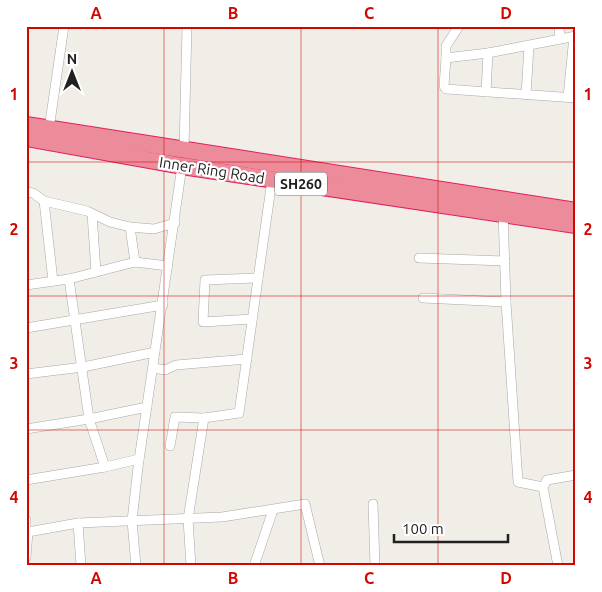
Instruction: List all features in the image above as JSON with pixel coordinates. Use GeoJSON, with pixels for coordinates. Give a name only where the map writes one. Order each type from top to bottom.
{"type":"FeatureCollection","features":[{"type":"Feature","properties":{"kind":"highway","name":"Inner Ring Road"},"geometry":{"type":"LineString","coordinates":[[26,125],[576,210]]}},
{"type":"Feature","properties":{"kind":"highway","name":"Inner Ring Road"},"geometry":{"type":"LineString","coordinates":[[26,138],[182,166],[576,224]]}},
{"type":"Feature","properties":{"kind":"street"},"geometry":{"type":"LineString","coordinates":[[49,129],[64,26]]}},
{"type":"Feature","properties":{"kind":"street"},"geometry":{"type":"LineString","coordinates":[[184,149],[187,26]]}},
{"type":"Feature","properties":{"kind":"street"},"geometry":{"type":"LineString","coordinates":[[446,58],[488,54],[575,36],[572,98],[446,89],[444,86],[446,46],[459,26]]}},
{"type":"Feature","properties":{"kind":"street"},"geometry":{"type":"LineString","coordinates":[[559,26],[560,39]]}},
{"type":"Feature","properties":{"kind":"street"},"geometry":{"type":"LineString","coordinates":[[526,95],[530,46]]}},
{"type":"Feature","properties":{"kind":"street"},"geometry":{"type":"LineString","coordinates":[[486,92],[488,54]]}},
{"type":"Feature","properties":{"kind":"street"},"geometry":{"type":"LineString","coordinates":[[136,566],[132,521],[139,459],[182,166]]}},
{"type":"Feature","properties":{"kind":"street"},"geometry":{"type":"LineString","coordinates":[[170,446],[175,417],[204,418],[239,414],[272,180]]}},
{"type":"Feature","properties":{"kind":"street"},"geometry":{"type":"LineString","coordinates":[[26,192],[33,193],[44,201],[130,227],[154,229],[175,223]]}},
{"type":"Feature","properties":{"kind":"street"},"geometry":{"type":"LineString","coordinates":[[44,201],[53,281]]}},
{"type":"Feature","properties":{"kind":"street"},"geometry":{"type":"LineString","coordinates":[[503,212],[506,302],[518,482],[543,488]]}},
{"type":"Feature","properties":{"kind":"street"},"geometry":{"type":"LineString","coordinates":[[92,214],[96,272]]}},
{"type":"Feature","properties":{"kind":"street"},"geometry":{"type":"LineString","coordinates":[[130,227],[135,262]]}},
{"type":"Feature","properties":{"kind":"street"},"geometry":{"type":"LineString","coordinates":[[419,258],[505,261]]}},
{"type":"Feature","properties":{"kind":"street"},"geometry":{"type":"LineString","coordinates":[[26,285],[69,279],[135,262],[168,266]]}},
{"type":"Feature","properties":{"kind":"street"},"geometry":{"type":"LineString","coordinates":[[252,319],[203,322],[204,280],[258,278]]}},
{"type":"Feature","properties":{"kind":"street"},"geometry":{"type":"LineString","coordinates":[[69,279],[89,419],[104,468]]}},
{"type":"Feature","properties":{"kind":"street"},"geometry":{"type":"LineString","coordinates":[[423,298],[506,302]]}},
{"type":"Feature","properties":{"kind":"street"},"geometry":{"type":"LineString","coordinates":[[26,328],[163,305]]}},
{"type":"Feature","properties":{"kind":"street"},"geometry":{"type":"LineString","coordinates":[[26,374],[83,367],[155,352]]}},
{"type":"Feature","properties":{"kind":"street"},"geometry":{"type":"LineString","coordinates":[[153,368],[165,370],[176,365],[247,359]]}},
{"type":"Feature","properties":{"kind":"street"},"geometry":{"type":"LineString","coordinates":[[26,428],[89,419],[147,407]]}},
{"type":"Feature","properties":{"kind":"street"},"geometry":{"type":"LineString","coordinates":[[191,566],[188,519],[204,418]]}},
{"type":"Feature","properties":{"kind":"street"},"geometry":{"type":"LineString","coordinates":[[26,480],[104,468],[139,459]]}},
{"type":"Feature","properties":{"kind":"street"},"geometry":{"type":"LineString","coordinates":[[558,566],[543,488],[547,480],[576,476]]}},
{"type":"Feature","properties":{"kind":"street"},"geometry":{"type":"LineString","coordinates":[[27,533],[78,523],[222,518],[305,504],[320,566]]}},
{"type":"Feature","properties":{"kind":"street"},"geometry":{"type":"LineString","coordinates":[[373,504],[375,566]]}},
{"type":"Feature","properties":{"kind":"street"},"geometry":{"type":"LineString","coordinates":[[254,566],[273,510]]}},
{"type":"Feature","properties":{"kind":"street"},"geometry":{"type":"LineString","coordinates":[[26,520],[26,557]]}},
{"type":"Feature","properties":{"kind":"street"},"geometry":{"type":"LineString","coordinates":[[78,523],[81,566]]}}]}
